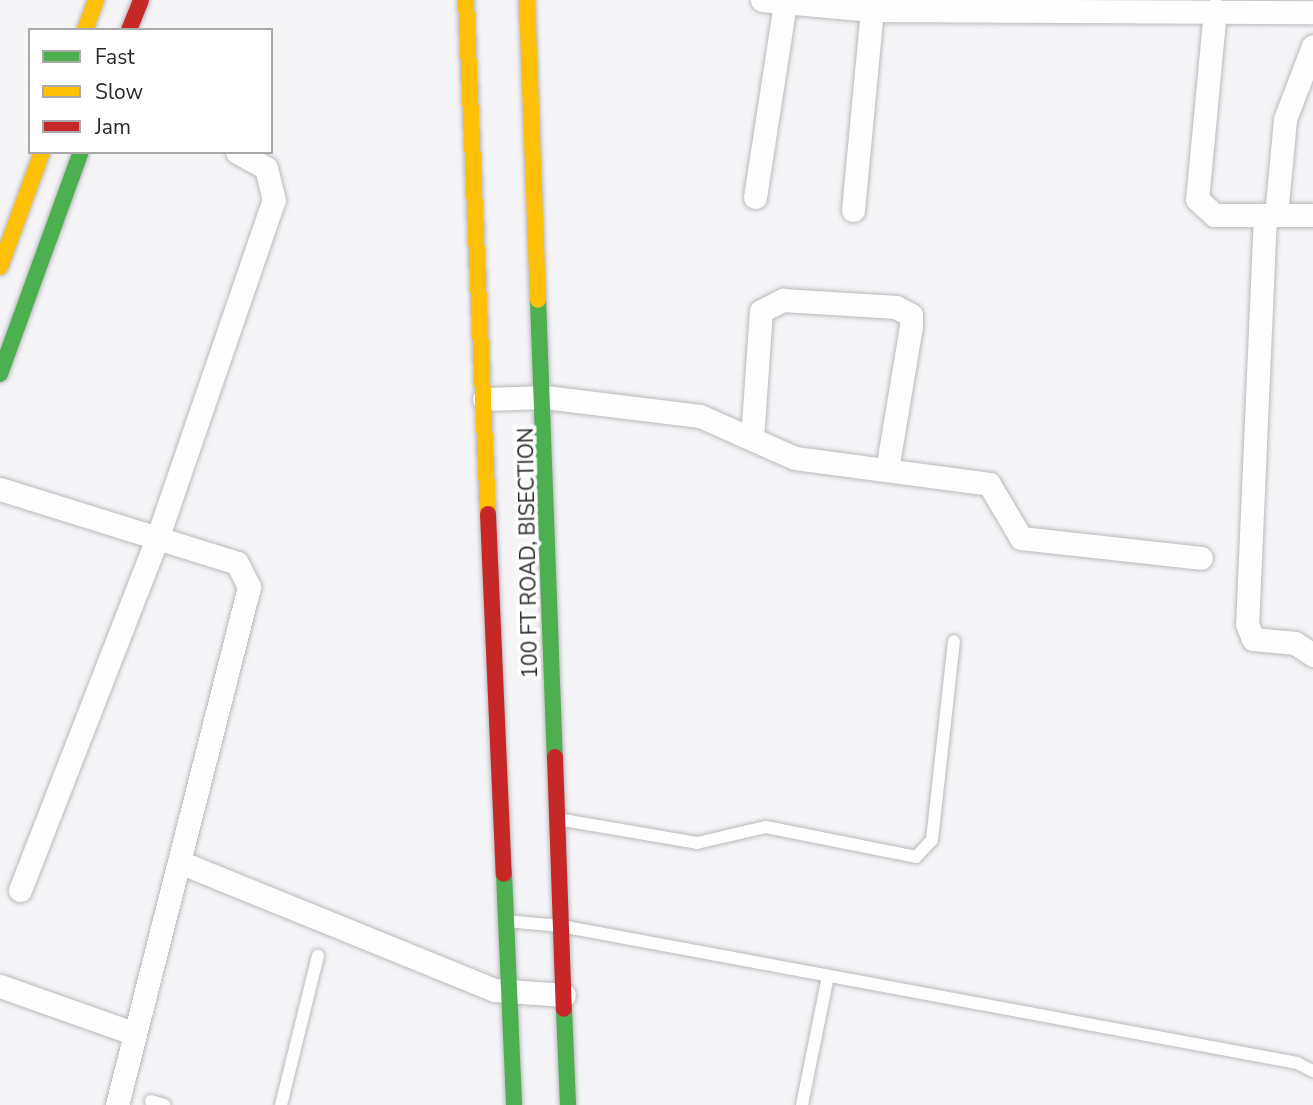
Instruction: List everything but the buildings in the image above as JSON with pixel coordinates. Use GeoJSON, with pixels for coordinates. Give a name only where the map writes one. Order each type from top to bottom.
{"type":"FeatureCollection","features":[{"type":"Feature","properties":{"kind":"street"},"geometry":{"type":"LineString","coordinates":[[86,28],[96,0]]}},
{"type":"Feature","properties":{"kind":"street"},"geometry":{"type":"LineString","coordinates":[[130,28],[141,0]]}},
{"type":"Feature","properties":{"kind":"street"},"geometry":{"type":"LineString","coordinates":[[466,0],[514,1105]]}},
{"type":"Feature","properties":{"kind":"street","name":"100 FT ROAD, BISECTION"},"geometry":{"type":"LineString","coordinates":[[527,0],[545,397],[568,1105]]}},
{"type":"Feature","properties":{"kind":"street"},"geometry":{"type":"LineString","coordinates":[[762,0],[872,10],[1123,4],[1308,15]]}},
{"type":"Feature","properties":{"kind":"street"},"geometry":{"type":"LineString","coordinates":[[755,197],[785,4]]}},
{"type":"Feature","properties":{"kind":"street"},"geometry":{"type":"LineString","coordinates":[[853,210],[872,10]]}},
{"type":"Feature","properties":{"kind":"street"},"geometry":{"type":"LineString","coordinates":[[1215,10],[1197,200],[1214,215],[1313,215]]}},
{"type":"Feature","properties":{"kind":"street"},"geometry":{"type":"LineString","coordinates":[[1313,46],[1285,120],[1270,215],[1247,624],[1253,639],[1295,643],[1313,654]]}},
{"type":"Feature","properties":{"kind":"street"},"geometry":{"type":"LineString","coordinates":[[0,267],[42,154]]}},
{"type":"Feature","properties":{"kind":"street"},"geometry":{"type":"LineString","coordinates":[[0,374],[80,154]]}},
{"type":"Feature","properties":{"kind":"street"},"geometry":{"type":"LineString","coordinates":[[20,890],[157,540],[274,200],[266,168],[241,154]]}},
{"type":"Feature","properties":{"kind":"street"},"geometry":{"type":"LineString","coordinates":[[752,439],[761,312],[783,300],[896,307],[911,315],[911,326],[887,469]]}},
{"type":"Feature","properties":{"kind":"street"},"geometry":{"type":"LineString","coordinates":[[484,399],[545,397],[701,416],[794,457],[989,484],[1021,538],[1201,558]]}},
{"type":"Feature","properties":{"kind":"street"},"geometry":{"type":"LineString","coordinates":[[0,489],[237,563],[249,587],[182,863],[133,1033],[117,1105]]}},
{"type":"Feature","properties":{"kind":"street"},"geometry":{"type":"LineString","coordinates":[[182,863],[509,994],[564,995]]}},
{"type":"Feature","properties":{"kind":"street"},"geometry":{"type":"LineString","coordinates":[[0,986],[133,1033]]}},
{"type":"Feature","properties":{"kind":"lane"},"geometry":{"type":"LineString","coordinates":[[557,819],[696,843],[766,827],[916,857],[932,840],[954,641]]}},
{"type":"Feature","properties":{"kind":"lane"},"geometry":{"type":"LineString","coordinates":[[506,921],[561,926],[1297,1063],[1313,1071]]}},
{"type":"Feature","properties":{"kind":"lane"},"geometry":{"type":"LineString","coordinates":[[281,1105],[317,954]]}},
{"type":"Feature","properties":{"kind":"lane"},"geometry":{"type":"LineString","coordinates":[[802,1105],[828,976]]}},
{"type":"Feature","properties":{"kind":"traffic: fast"},"geometry":{"type":"LineString","coordinates":[[0,374],[80,154]]}},
{"type":"Feature","properties":{"kind":"traffic: fast"},"geometry":{"type":"LineString","coordinates":[[538,300],[555,757]]}},
{"type":"Feature","properties":{"kind":"traffic: fast"},"geometry":{"type":"LineString","coordinates":[[504,874],[514,1105]]}},
{"type":"Feature","properties":{"kind":"traffic: fast"},"geometry":{"type":"LineString","coordinates":[[564,1009],[568,1105]]}},
{"type":"Feature","properties":{"kind":"traffic: slow"},"geometry":{"type":"LineString","coordinates":[[86,28],[96,0]]}},
{"type":"Feature","properties":{"kind":"traffic: slow"},"geometry":{"type":"LineString","coordinates":[[466,0],[488,514]]}},
{"type":"Feature","properties":{"kind":"traffic: slow"},"geometry":{"type":"LineString","coordinates":[[527,0],[538,300]]}},
{"type":"Feature","properties":{"kind":"traffic: slow"},"geometry":{"type":"LineString","coordinates":[[0,267],[41,154]]}},
{"type":"Feature","properties":{"kind":"traffic: jam"},"geometry":{"type":"LineString","coordinates":[[130,28],[141,0]]}},
{"type":"Feature","properties":{"kind":"traffic: jam"},"geometry":{"type":"LineString","coordinates":[[488,514],[504,874]]}},
{"type":"Feature","properties":{"kind":"traffic: jam"},"geometry":{"type":"LineString","coordinates":[[555,757],[564,1009]]}}]}
